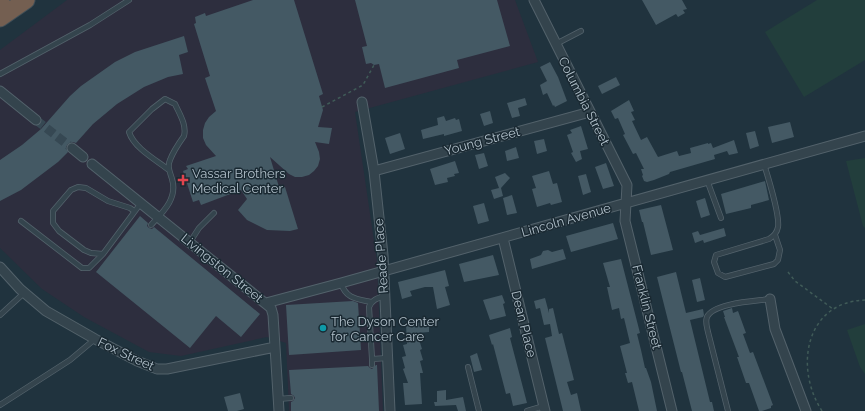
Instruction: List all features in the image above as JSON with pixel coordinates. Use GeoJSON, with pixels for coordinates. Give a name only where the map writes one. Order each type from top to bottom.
{"type":"FeatureCollection","features":[{"type":"Feature","properties":{"kind":"highway"},"geometry":{"type":"LineString","coordinates":[[0,18],[26,0]]}},
{"type":"Feature","properties":{"kind":"street","name":"Columbia Street"},"geometry":{"type":"LineString","coordinates":[[534,0],[627,185],[627,203]]}},
{"type":"Feature","properties":{"kind":"street"},"geometry":{"type":"LineString","coordinates":[[0,91],[36,120]]}},
{"type":"Feature","properties":{"kind":"street","name":"Reade Place"},"geometry":{"type":"LineString","coordinates":[[362,102],[374,171],[383,255],[390,411]]}},
{"type":"Feature","properties":{"kind":"street","name":"Young Street"},"geometry":{"type":"LineString","coordinates":[[374,171],[590,112]]}},
{"type":"Feature","properties":{"kind":"street","name":"Lincoln Avenue"},"geometry":{"type":"LineString","coordinates":[[266,303],[865,136]]}},
{"type":"Feature","properties":{"kind":"street"},"geometry":{"type":"LineString","coordinates":[[72,148],[83,157]]}},
{"type":"Feature","properties":{"kind":"street","name":"Livingston Street"},"geometry":{"type":"LineString","coordinates":[[92,164],[271,308],[273,315],[279,411]]}},
{"type":"Feature","properties":{"kind":"street","name":"Franklin Street"},"geometry":{"type":"LineString","coordinates":[[627,203],[625,210],[625,221],[672,411]]}},
{"type":"Feature","properties":{"kind":"street","name":"Dean Place"},"geometry":{"type":"LineString","coordinates":[[502,238],[545,408]]}},
{"type":"Feature","properties":{"kind":"street","name":"Fox Street"},"geometry":{"type":"LineString","coordinates":[[0,267],[24,293],[46,311],[137,361],[157,369],[167,369],[275,347]]}},
{"type":"Feature","properties":{"kind":"street"},"geometry":{"type":"LineString","coordinates":[[770,299],[775,329],[806,411]]}},
{"type":"Feature","properties":{"kind":"lane"},"geometry":{"type":"LineString","coordinates":[[0,74],[95,22],[128,0]]}},
{"type":"Feature","properties":{"kind":"lane"},"geometry":{"type":"LineString","coordinates":[[556,44],[581,31]]}},
{"type":"Feature","properties":{"kind":"lane"},"geometry":{"type":"LineString","coordinates":[[151,225],[170,202],[174,193],[169,170],[169,161],[186,131],[175,104],[165,100],[152,109],[129,132],[131,138],[142,149],[169,170]]}},
{"type":"Feature","properties":{"kind":"lane"},"geometry":{"type":"LineString","coordinates":[[764,164],[778,221],[778,228],[775,235],[769,239],[751,246],[716,255],[714,262],[718,273],[725,277],[774,264],[778,260],[780,250],[775,235]]}},
{"type":"Feature","properties":{"kind":"lane"},"geometry":{"type":"LineString","coordinates":[[707,180],[721,218]]}},
{"type":"Feature","properties":{"kind":"lane"},"geometry":{"type":"LineString","coordinates":[[103,254],[91,254],[59,231],[53,223],[53,211],[71,190],[78,187],[86,188],[108,202],[130,208],[134,211]]}},
{"type":"Feature","properties":{"kind":"lane"},"geometry":{"type":"LineString","coordinates":[[21,221],[82,268],[89,268],[103,254],[141,203]]}},
{"type":"Feature","properties":{"kind":"lane"},"geometry":{"type":"LineString","coordinates":[[190,242],[199,228],[214,213]]}},
{"type":"Feature","properties":{"kind":"lane"},"geometry":{"type":"LineString","coordinates":[[341,283],[343,290],[351,297],[371,302]]}},
{"type":"Feature","properties":{"kind":"lane"},"geometry":{"type":"LineString","coordinates":[[0,315],[24,293]]}},
{"type":"Feature","properties":{"kind":"lane"},"geometry":{"type":"LineString","coordinates":[[372,365],[369,307],[371,302],[384,296]]}},
{"type":"Feature","properties":{"kind":"lane"},"geometry":{"type":"LineString","coordinates":[[728,411],[708,332],[706,322],[708,315],[716,309],[726,305],[770,299]]}},
{"type":"Feature","properties":{"kind":"lane"},"geometry":{"type":"LineString","coordinates":[[0,405],[70,360],[95,339]]}},
{"type":"Feature","properties":{"kind":"lane"},"geometry":{"type":"LineString","coordinates":[[372,359],[388,358]]}},
{"type":"Feature","properties":{"kind":"lane"},"geometry":{"type":"LineString","coordinates":[[468,367],[479,411]]}},
{"type":"Feature","properties":{"kind":"lane"},"geometry":{"type":"LineString","coordinates":[[278,399],[291,398]]}},
{"type":"Feature","properties":{"kind":"lane"},"geometry":{"type":"LineString","coordinates":[[527,411],[545,408]]}},
{"type":"Feature","properties":{"kind":"path"},"geometry":{"type":"LineString","coordinates":[[322,107],[363,85],[374,65]]}},
{"type":"Feature","properties":{"kind":"path"},"geometry":{"type":"LineString","coordinates":[[788,272],[795,281],[833,309]]}},
{"type":"Feature","properties":{"kind":"path"},"geometry":{"type":"LineString","coordinates":[[822,411],[813,393],[810,380],[807,354],[810,338],[816,326],[829,310],[857,300],[865,300]]}},
{"type":"Feature","properties":{"kind":"shaded area","name":"Vassar Brothers Medical Center"},"geometry":{"type":"Polygon","coordinates":[[[67,0],[515,0],[538,62],[355,112],[377,261],[383,411],[289,411],[286,343],[267,337],[181,356],[149,352],[84,317],[42,289],[0,248],[0,50],[67,0]]]}},
{"type":"Feature","properties":{"kind":"green space"},"geometry":{"type":"Polygon","coordinates":[[[817,0],[865,0],[865,60],[804,97],[765,32],[817,0]]]}},
{"type":"Feature","properties":{"kind":"green space"},"geometry":{"type":"Polygon","coordinates":[[[865,158],[865,228],[863,226],[846,161],[865,158]]]}},
{"type":"Feature","properties":{"kind":"green space"},"geometry":{"type":"Polygon","coordinates":[[[865,324],[865,374],[860,367],[847,330],[865,324]]]}},
{"type":"Feature","properties":{"kind":"building"},"geometry":{"type":"Polygon","coordinates":[[[253,0],[294,0],[323,94],[319,96],[323,110],[318,127],[332,128],[329,144],[315,142],[320,159],[318,166],[309,175],[295,177],[289,174],[270,157],[279,187],[285,187],[298,229],[290,231],[267,230],[247,220],[238,210],[247,199],[241,190],[201,205],[199,200],[193,202],[183,171],[188,169],[186,166],[216,156],[206,145],[203,138],[205,123],[216,111],[205,78],[210,76],[194,24],[196,23],[195,17],[205,13],[206,16],[253,0]]]}},
{"type":"Feature","properties":{"kind":"building"},"geometry":{"type":"Polygon","coordinates":[[[355,0],[497,0],[510,46],[457,60],[459,68],[385,88],[379,64],[366,64],[362,47],[367,46],[355,0]]]}},
{"type":"Feature","properties":{"kind":"building"},"geometry":{"type":"Polygon","coordinates":[[[642,0],[682,0],[687,9],[683,10],[685,13],[678,17],[676,14],[656,25],[642,0]]]}},
{"type":"Feature","properties":{"kind":"building"},"geometry":{"type":"Polygon","coordinates":[[[184,36],[188,52],[179,55],[183,74],[168,77],[144,87],[117,104],[93,124],[76,143],[73,142],[68,144],[66,147],[68,152],[58,162],[21,190],[0,201],[0,160],[22,145],[41,129],[70,96],[81,86],[115,62],[135,52],[184,36]]]}},
{"type":"Feature","properties":{"kind":"building"},"geometry":{"type":"Polygon","coordinates":[[[550,62],[558,77],[567,101],[555,107],[554,105],[553,106],[547,93],[543,95],[540,85],[547,81],[540,67],[550,62]]]}},
{"type":"Feature","properties":{"kind":"building"},"geometry":{"type":"Polygon","coordinates":[[[616,77],[620,85],[602,94],[598,86],[616,77]]]}},
{"type":"Feature","properties":{"kind":"building"},"geometry":{"type":"Polygon","coordinates":[[[525,98],[527,105],[518,108],[520,116],[512,118],[507,103],[525,98]]]}},
{"type":"Feature","properties":{"kind":"building"},"geometry":{"type":"Polygon","coordinates":[[[629,100],[634,111],[631,112],[635,120],[632,121],[641,140],[647,137],[658,157],[677,151],[679,156],[691,153],[690,148],[711,143],[713,148],[734,140],[738,153],[729,155],[727,151],[714,155],[715,159],[670,172],[669,174],[654,180],[647,182],[644,181],[641,169],[644,169],[636,153],[633,154],[623,135],[625,134],[618,118],[615,119],[611,111],[629,100]]]}},
{"type":"Feature","properties":{"kind":"building"},"geometry":{"type":"Polygon","coordinates":[[[490,111],[493,123],[484,126],[480,114],[490,111]]]}},
{"type":"Feature","properties":{"kind":"building"},"geometry":{"type":"Polygon","coordinates":[[[444,116],[446,121],[455,118],[456,120],[459,119],[462,131],[444,136],[444,134],[423,139],[421,130],[438,125],[437,118],[444,116]]]}},
{"type":"Feature","properties":{"kind":"building"},"geometry":{"type":"Polygon","coordinates":[[[790,122],[794,137],[772,143],[768,127],[790,122]]]}},
{"type":"Feature","properties":{"kind":"building"},"geometry":{"type":"Polygon","coordinates":[[[581,126],[588,149],[580,151],[582,159],[576,162],[571,153],[573,152],[567,135],[572,133],[570,130],[581,126]]]}},
{"type":"Feature","properties":{"kind":"building"},"geometry":{"type":"Polygon","coordinates":[[[755,131],[759,146],[750,149],[746,133],[755,131]]]}},
{"type":"Feature","properties":{"kind":"building"},"geometry":{"type":"Polygon","coordinates":[[[400,133],[405,149],[390,154],[385,138],[400,133]]]}},
{"type":"Feature","properties":{"kind":"building"},"geometry":{"type":"Polygon","coordinates":[[[544,139],[547,151],[537,154],[534,141],[544,139]]]}},
{"type":"Feature","properties":{"kind":"building"},"geometry":{"type":"Polygon","coordinates":[[[516,147],[519,158],[507,161],[505,151],[516,147]]]}},
{"type":"Feature","properties":{"kind":"building"},"geometry":{"type":"Polygon","coordinates":[[[484,153],[488,166],[479,169],[475,155],[484,153]]]}},
{"type":"Feature","properties":{"kind":"building"},"geometry":{"type":"Polygon","coordinates":[[[455,161],[459,173],[454,174],[455,176],[447,178],[448,182],[435,185],[430,169],[455,161]]]}},
{"type":"Feature","properties":{"kind":"building"},"geometry":{"type":"Polygon","coordinates":[[[606,163],[614,186],[603,189],[595,167],[606,163]]]}},
{"type":"Feature","properties":{"kind":"building"},"geometry":{"type":"Polygon","coordinates":[[[549,171],[553,184],[557,183],[562,202],[551,205],[550,203],[537,207],[532,189],[536,188],[532,176],[549,171]]]}},
{"type":"Feature","properties":{"kind":"building"},"geometry":{"type":"Polygon","coordinates":[[[505,173],[510,178],[501,188],[503,196],[494,199],[491,190],[499,188],[495,177],[505,173]]]}},
{"type":"Feature","properties":{"kind":"building"},"geometry":{"type":"Polygon","coordinates":[[[586,174],[591,192],[583,195],[578,176],[586,174]]]}},
{"type":"Feature","properties":{"kind":"building"},"geometry":{"type":"Polygon","coordinates":[[[765,181],[769,200],[751,205],[751,208],[726,214],[721,194],[765,181]]]}},
{"type":"Feature","properties":{"kind":"building"},"geometry":{"type":"Polygon","coordinates":[[[512,195],[517,213],[507,215],[503,198],[512,195]]]}},
{"type":"Feature","properties":{"kind":"building"},"geometry":{"type":"Polygon","coordinates":[[[705,198],[710,215],[701,218],[696,201],[705,198]]]}},
{"type":"Feature","properties":{"kind":"building"},"geometry":{"type":"Polygon","coordinates":[[[484,203],[489,221],[478,224],[473,206],[484,203]]]}},
{"type":"Feature","properties":{"kind":"building"},"geometry":{"type":"Polygon","coordinates":[[[661,205],[673,250],[651,255],[639,210],[661,205]]]}},
{"type":"Feature","properties":{"kind":"building"},"geometry":{"type":"Polygon","coordinates":[[[140,216],[148,223],[147,226],[149,228],[152,229],[154,227],[260,314],[241,337],[216,316],[190,348],[96,272],[140,216]]]}},
{"type":"Feature","properties":{"kind":"building"},"geometry":{"type":"Polygon","coordinates":[[[613,223],[618,239],[571,252],[566,236],[613,223]]]}},
{"type":"Feature","properties":{"kind":"building"},"geometry":{"type":"Polygon","coordinates":[[[724,228],[726,236],[704,243],[703,240],[695,243],[692,233],[698,231],[700,235],[724,228]]]}},
{"type":"Feature","properties":{"kind":"building"},"geometry":{"type":"Polygon","coordinates":[[[563,249],[566,259],[532,269],[530,259],[541,255],[543,251],[548,250],[552,252],[563,249]]]}},
{"type":"Feature","properties":{"kind":"building"},"geometry":{"type":"Polygon","coordinates":[[[493,255],[499,275],[464,282],[459,264],[493,255]]]}},
{"type":"Feature","properties":{"kind":"building"},"geometry":{"type":"Polygon","coordinates":[[[621,259],[640,333],[637,334],[645,368],[651,382],[657,411],[639,411],[632,382],[628,383],[625,373],[627,373],[620,346],[630,343],[624,318],[621,319],[619,308],[612,310],[607,287],[610,287],[603,263],[621,259]]]}},
{"type":"Feature","properties":{"kind":"building"},"geometry":{"type":"Polygon","coordinates":[[[445,270],[449,286],[445,287],[450,305],[437,309],[433,287],[425,287],[410,291],[412,296],[402,299],[398,282],[445,270]]]}},
{"type":"Feature","properties":{"kind":"building"},"geometry":{"type":"Polygon","coordinates":[[[676,272],[686,313],[703,309],[703,317],[690,320],[710,402],[712,402],[714,411],[692,411],[681,372],[657,277],[676,272]]]}},
{"type":"Feature","properties":{"kind":"building"},"geometry":{"type":"Polygon","coordinates":[[[700,278],[705,300],[697,302],[692,280],[700,278]]]}},
{"type":"Feature","properties":{"kind":"building"},"geometry":{"type":"Polygon","coordinates":[[[502,295],[505,303],[503,304],[506,316],[490,320],[483,300],[502,295]]]}},
{"type":"Feature","properties":{"kind":"building"},"geometry":{"type":"Polygon","coordinates":[[[545,298],[549,313],[549,309],[553,308],[559,334],[562,333],[574,380],[567,382],[571,395],[577,393],[581,411],[563,411],[545,338],[552,336],[550,324],[544,325],[540,308],[536,309],[534,301],[545,298]]]}},
{"type":"Feature","properties":{"kind":"building","name":"The Dyson Center for Cancer Care"},"geometry":{"type":"Polygon","coordinates":[[[353,301],[358,303],[361,350],[289,355],[286,305],[353,301]]]}},
{"type":"Feature","properties":{"kind":"building"},"geometry":{"type":"Polygon","coordinates":[[[732,308],[733,313],[738,311],[746,333],[743,334],[750,353],[753,352],[773,405],[771,408],[759,411],[749,383],[746,383],[737,357],[739,357],[724,317],[723,311],[732,308]]]}},
{"type":"Feature","properties":{"kind":"building"},"geometry":{"type":"Polygon","coordinates":[[[426,322],[426,326],[429,326],[429,332],[417,333],[422,349],[420,350],[423,360],[420,361],[423,373],[420,373],[422,404],[405,405],[403,383],[408,383],[403,369],[405,368],[402,357],[406,356],[403,345],[407,344],[406,324],[426,322]]]}},
{"type":"Feature","properties":{"kind":"building"},"geometry":{"type":"Polygon","coordinates":[[[510,328],[512,337],[510,338],[527,403],[513,406],[510,393],[506,394],[493,344],[492,345],[489,335],[510,328]]]}},
{"type":"Feature","properties":{"kind":"building"},"geometry":{"type":"Polygon","coordinates":[[[477,353],[482,370],[474,372],[470,356],[477,353]]]}},
{"type":"Feature","properties":{"kind":"building"},"geometry":{"type":"Polygon","coordinates":[[[376,365],[379,411],[291,411],[291,402],[295,398],[291,394],[289,370],[368,366],[372,369],[376,365]]]}},
{"type":"Feature","properties":{"kind":"building"},"geometry":{"type":"Polygon","coordinates":[[[446,390],[446,400],[463,397],[466,411],[458,411],[456,405],[435,406],[434,402],[437,402],[437,391],[446,390]]]}},
{"type":"Feature","properties":{"kind":"building"},"geometry":{"type":"Polygon","coordinates":[[[240,393],[244,409],[228,411],[224,397],[240,393]]]}},
{"type":"Feature","properties":{"kind":"tunnel"},"geometry":{"type":"LineString","coordinates":[[36,120],[72,148]]}},
{"type":"Feature","properties":{"kind":"place","name":"Vassar Brothers Medical Center"},"geometry":{"type":"Point","coordinates":[183,180]}},
{"type":"Feature","properties":{"kind":"place","name":"The Dyson Center for Cancer Care"},"geometry":{"type":"Point","coordinates":[323,328]}}]}
